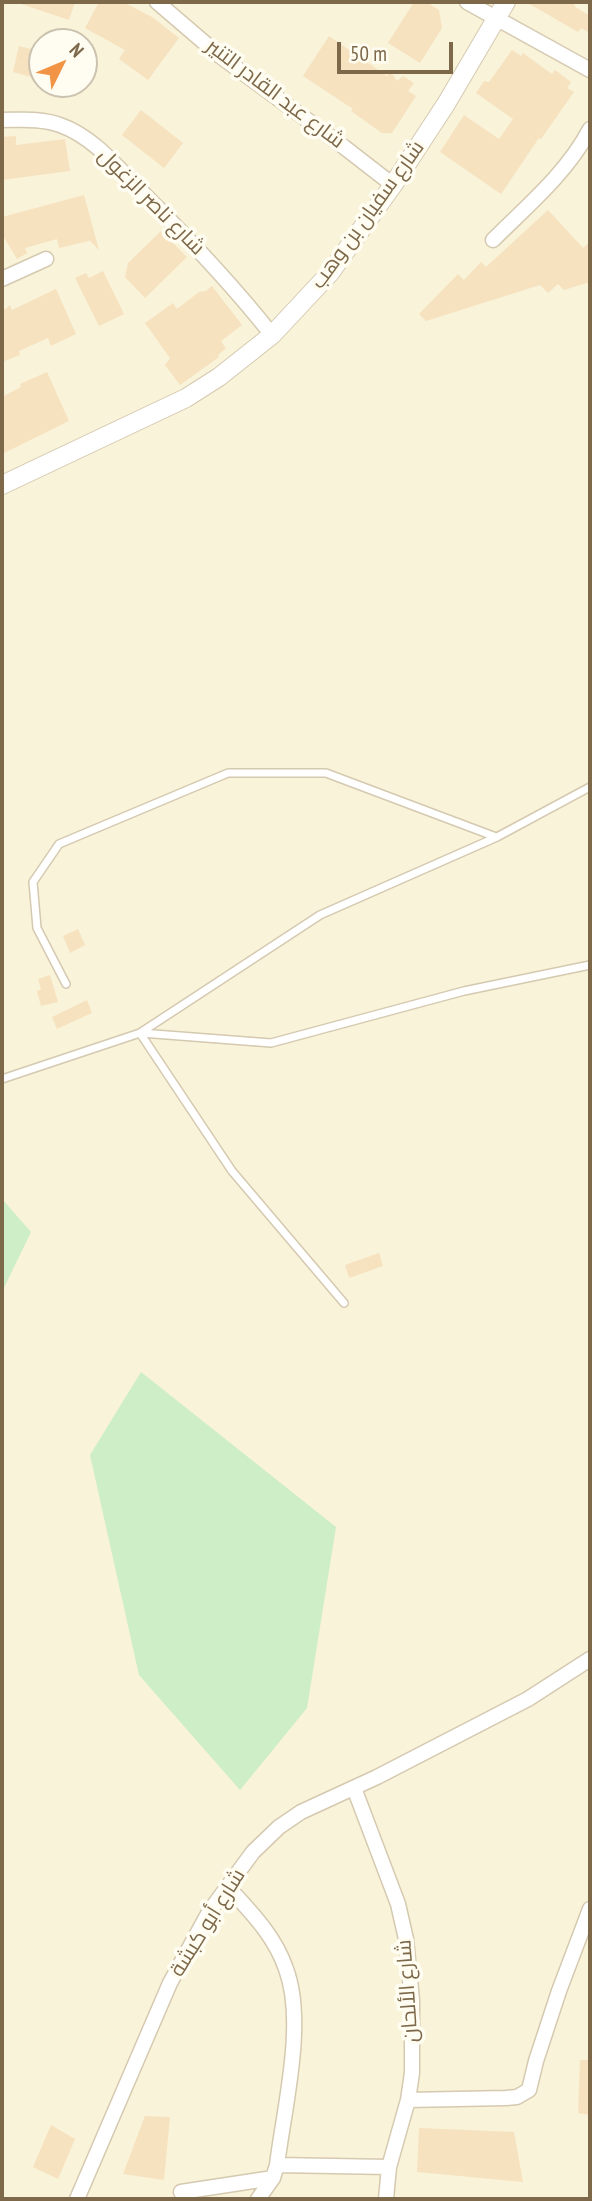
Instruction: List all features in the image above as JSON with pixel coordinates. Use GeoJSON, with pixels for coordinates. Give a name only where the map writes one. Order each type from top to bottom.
{"type":"FeatureCollection","features":[{"type":"Feature","properties":{"kind":"street","name":"شارع عبد القادر التنير"},"geometry":{"type":"LineString","coordinates":[[157,2],[230,64],[393,186]]}},
{"type":"Feature","properties":{"kind":"street"},"geometry":{"type":"LineString","coordinates":[[467,2],[590,71]]}},
{"type":"Feature","properties":{"kind":"street","name":"شارع سفيان بن وهب"},"geometry":{"type":"LineString","coordinates":[[2,485],[186,398],[219,377],[272,335],[330,273],[393,186],[446,104],[506,2]]}},
{"type":"Feature","properties":{"kind":"street","name":"شارع ناصر الزغول"},"geometry":{"type":"LineString","coordinates":[[2,120],[37,120],[60,125],[87,138],[236,289],[272,335]]}},
{"type":"Feature","properties":{"kind":"street"},"geometry":{"type":"LineString","coordinates":[[493,240],[552,182],[584,141],[590,129]]}},
{"type":"Feature","properties":{"kind":"street"},"geometry":{"type":"LineString","coordinates":[[2,279],[46,259]]}},
{"type":"Feature","properties":{"kind":"street","name":"شارع أبو كبشة"},"geometry":{"type":"LineString","coordinates":[[77,2199],[170,1983],[198,1931],[253,1852],[279,1827],[301,1812],[354,1788],[528,1699],[590,1659]]}},
{"type":"Feature","properties":{"kind":"street","name":"شارع الألحان"},"geometry":{"type":"LineString","coordinates":[[354,1788],[398,1904],[406,1939],[412,2000],[412,2073],[408,2101],[389,2167],[386,2199]]}},
{"type":"Feature","properties":{"kind":"street"},"geometry":{"type":"LineString","coordinates":[[228,1886],[261,1924],[275,1945],[293,1992],[292,2052],[275,2171],[257,2199]]}},
{"type":"Feature","properties":{"kind":"street"},"geometry":{"type":"LineString","coordinates":[[408,2101],[506,2098],[517,2097],[529,2090],[559,1991],[590,1909]]}},
{"type":"Feature","properties":{"kind":"street"},"geometry":{"type":"LineString","coordinates":[[181,2192],[275,2171],[389,2167]]}},
{"type":"Feature","properties":{"kind":"lane"},"geometry":{"type":"LineString","coordinates":[[66,984],[37,928],[33,882],[59,844],[228,773],[326,773],[496,838]]}},
{"type":"Feature","properties":{"kind":"lane"},"geometry":{"type":"LineString","coordinates":[[2,1079],[140,1033],[320,915],[496,838],[590,787]]}},
{"type":"Feature","properties":{"kind":"lane"},"geometry":{"type":"LineString","coordinates":[[140,1033],[271,1043],[464,991],[590,965]]}},
{"type":"Feature","properties":{"kind":"lane"},"geometry":{"type":"LineString","coordinates":[[140,1033],[232,1171],[344,1303]]}},
{"type":"Feature","properties":{"kind":"shaded area"},"geometry":{"type":"Polygon","coordinates":[[[2,2],[590,2],[590,2199],[2,2199],[2,2]]]}},
{"type":"Feature","properties":{"kind":"green space"},"geometry":{"type":"Polygon","coordinates":[[[2,1199],[31,1232],[2,1292],[2,1199]]]}},
{"type":"Feature","properties":{"kind":"green space"},"geometry":{"type":"Polygon","coordinates":[[[141,1372],[336,1527],[307,1708],[240,1790],[139,1675],[90,1455],[141,1372]]]}},
{"type":"Feature","properties":{"kind":"building"},"geometry":{"type":"Polygon","coordinates":[[[75,2],[69,20],[21,4],[75,2]]]}},
{"type":"Feature","properties":{"kind":"building"},"geometry":{"type":"Polygon","coordinates":[[[99,2],[123,2],[152,17],[179,38],[148,80],[119,59],[125,50],[98,35],[98,28],[85,28],[99,2]]]}},
{"type":"Feature","properties":{"kind":"building"},"geometry":{"type":"Polygon","coordinates":[[[414,2],[426,2],[439,10],[442,28],[420,63],[388,43],[414,2]]]}},
{"type":"Feature","properties":{"kind":"building"},"geometry":{"type":"Polygon","coordinates":[[[526,2],[576,2],[574,6],[590,16],[590,33],[581,28],[578,32],[526,2]]]}},
{"type":"Feature","properties":{"kind":"building"},"geometry":{"type":"Polygon","coordinates":[[[329,36],[387,76],[390,71],[397,81],[403,76],[414,83],[408,91],[416,96],[392,133],[382,133],[351,111],[353,109],[303,76],[329,36]]]}},
{"type":"Feature","properties":{"kind":"building"},"geometry":{"type":"Polygon","coordinates":[[[19,46],[28,48],[28,76],[13,72],[19,46]]]}},
{"type":"Feature","properties":{"kind":"building"},"geometry":{"type":"Polygon","coordinates":[[[512,50],[521,56],[523,53],[552,74],[555,70],[571,82],[567,88],[574,92],[501,194],[440,152],[464,115],[499,139],[513,119],[476,93],[484,81],[489,82],[512,50]]]}},
{"type":"Feature","properties":{"kind":"building"},"geometry":{"type":"Polygon","coordinates":[[[141,110],[183,143],[164,168],[122,135],[141,110]]]}},
{"type":"Feature","properties":{"kind":"building"},"geometry":{"type":"Polygon","coordinates":[[[16,136],[16,145],[65,139],[70,171],[2,180],[2,137],[16,136]]]}},
{"type":"Feature","properties":{"kind":"building"},"geometry":{"type":"Polygon","coordinates":[[[84,195],[99,250],[88,239],[89,241],[59,248],[57,239],[25,248],[27,253],[17,259],[2,234],[2,217],[84,195]]]}},
{"type":"Feature","properties":{"kind":"building"},"geometry":{"type":"Polygon","coordinates":[[[548,210],[583,248],[590,242],[590,282],[564,290],[558,284],[548,293],[540,285],[426,321],[419,314],[458,274],[464,280],[481,262],[486,267],[548,210]]]}},
{"type":"Feature","properties":{"kind":"building"},"geometry":{"type":"Polygon","coordinates":[[[161,231],[187,257],[145,298],[125,277],[128,263],[161,231]]]}},
{"type":"Feature","properties":{"kind":"building"},"geometry":{"type":"Polygon","coordinates":[[[103,271],[124,314],[99,326],[75,278],[86,273],[89,278],[103,271]]]}},
{"type":"Feature","properties":{"kind":"building"},"geometry":{"type":"Polygon","coordinates":[[[212,286],[242,325],[221,341],[226,348],[219,357],[180,385],[165,365],[170,358],[145,323],[173,303],[177,309],[199,292],[212,286]]]}},
{"type":"Feature","properties":{"kind":"building"},"geometry":{"type":"Polygon","coordinates":[[[56,289],[76,334],[51,346],[48,338],[19,351],[20,355],[2,362],[2,312],[10,305],[12,310],[56,289]]]}},
{"type":"Feature","properties":{"kind":"building"},"geometry":{"type":"Polygon","coordinates":[[[47,372],[69,421],[2,454],[2,397],[21,387],[20,384],[47,372]]]}},
{"type":"Feature","properties":{"kind":"building"},"geometry":{"type":"Polygon","coordinates":[[[78,929],[85,945],[70,953],[63,936],[78,929]]]}},
{"type":"Feature","properties":{"kind":"building"},"geometry":{"type":"Polygon","coordinates":[[[50,975],[58,1002],[41,1006],[37,991],[41,990],[38,979],[50,975]]]}},
{"type":"Feature","properties":{"kind":"building"},"geometry":{"type":"Polygon","coordinates":[[[87,1000],[92,1013],[57,1029],[52,1017],[87,1000]]]}},
{"type":"Feature","properties":{"kind":"building"},"geometry":{"type":"Polygon","coordinates":[[[379,1253],[383,1266],[349,1278],[345,1265],[379,1253]]]}},
{"type":"Feature","properties":{"kind":"building"},"geometry":{"type":"Polygon","coordinates":[[[580,2060],[590,2060],[590,2115],[578,2113],[580,2060]]]}},
{"type":"Feature","properties":{"kind":"building"},"geometry":{"type":"Polygon","coordinates":[[[145,2116],[170,2117],[164,2180],[123,2174],[145,2116]]]}},
{"type":"Feature","properties":{"kind":"building"},"geometry":{"type":"Polygon","coordinates":[[[51,2125],[75,2139],[58,2179],[33,2167],[51,2125]]]}},
{"type":"Feature","properties":{"kind":"building"},"geometry":{"type":"Polygon","coordinates":[[[419,2128],[514,2132],[523,2182],[417,2172],[419,2128]]]}}]}
